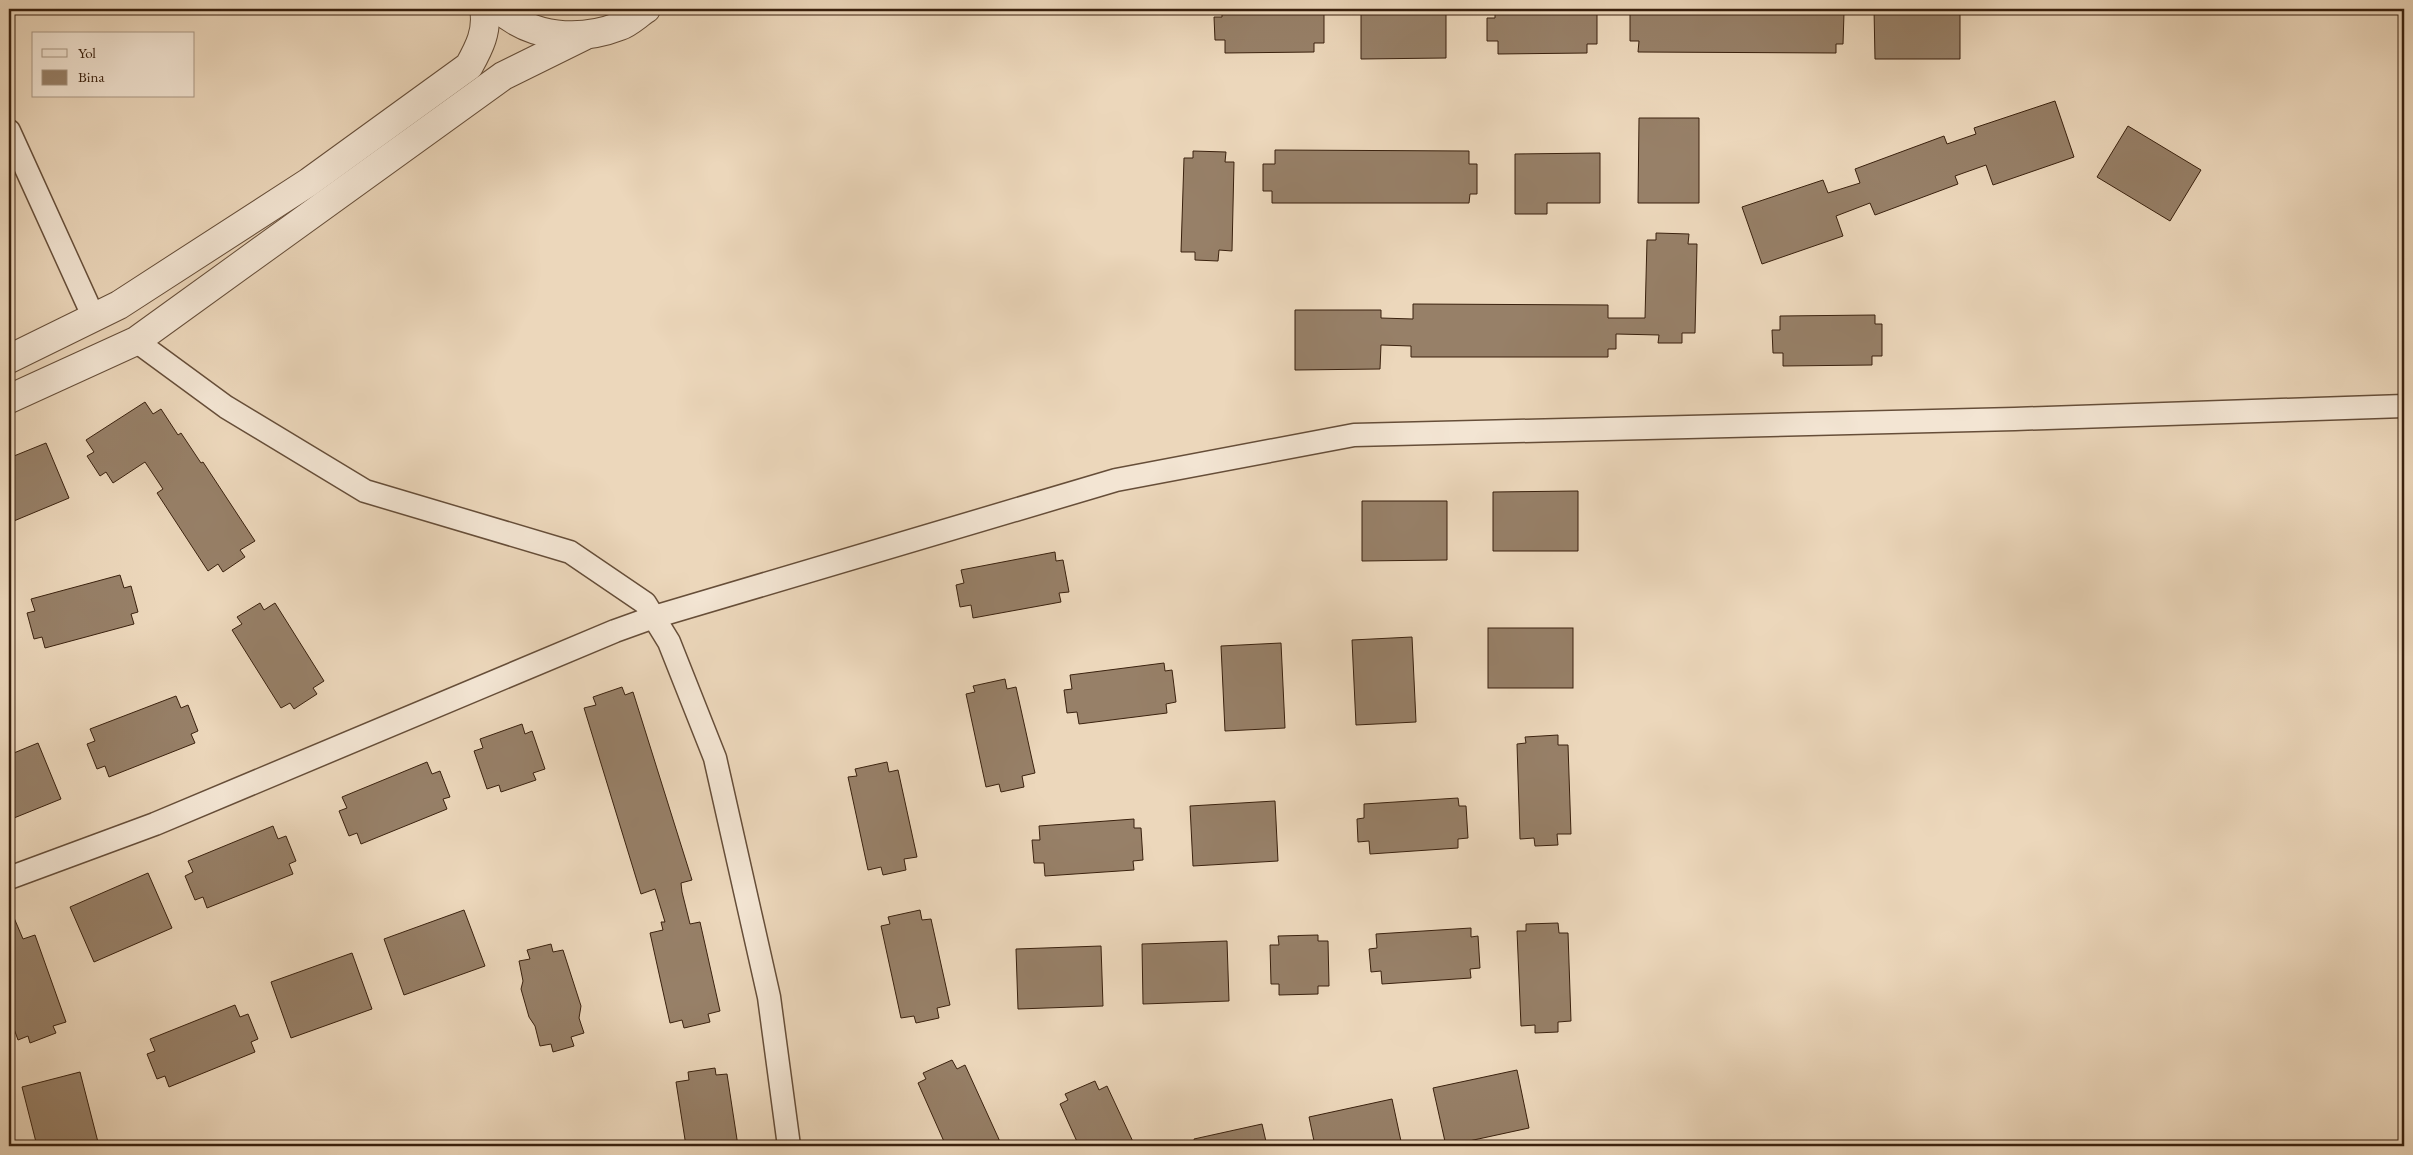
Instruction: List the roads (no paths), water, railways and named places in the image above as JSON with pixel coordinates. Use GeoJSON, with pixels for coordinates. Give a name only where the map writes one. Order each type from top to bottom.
{"type":"FeatureCollection","features":[{"type":"Feature","properties":{"kind":"street"},"geometry":{"type":"LineString","coordinates":[[9,359],[119,305],[309,182],[469,66],[482,42],[486,17],[484,9]]}},
{"type":"Feature","properties":{"kind":"street"},"geometry":{"type":"LineString","coordinates":[[499,9],[511,19],[546,34],[584,36]]}},
{"type":"Feature","properties":{"kind":"street"},"geometry":{"type":"LineString","coordinates":[[9,399],[136,341],[503,76],[584,36],[621,26],[646,9]]}},
{"type":"Feature","properties":{"kind":"street"},"geometry":{"type":"LineString","coordinates":[[9,131],[94,318]]}},
{"type":"Feature","properties":{"kind":"street"},"geometry":{"type":"LineString","coordinates":[[136,341],[226,407],[365,491],[570,552],[645,603],[670,642],[715,758],[769,997],[789,1146]]}},
{"type":"Feature","properties":{"kind":"street"},"geometry":{"type":"LineString","coordinates":[[9,878],[155,824],[615,631],[654,617],[1116,480],[1354,435],[2015,419],[2404,406]]}}]}
